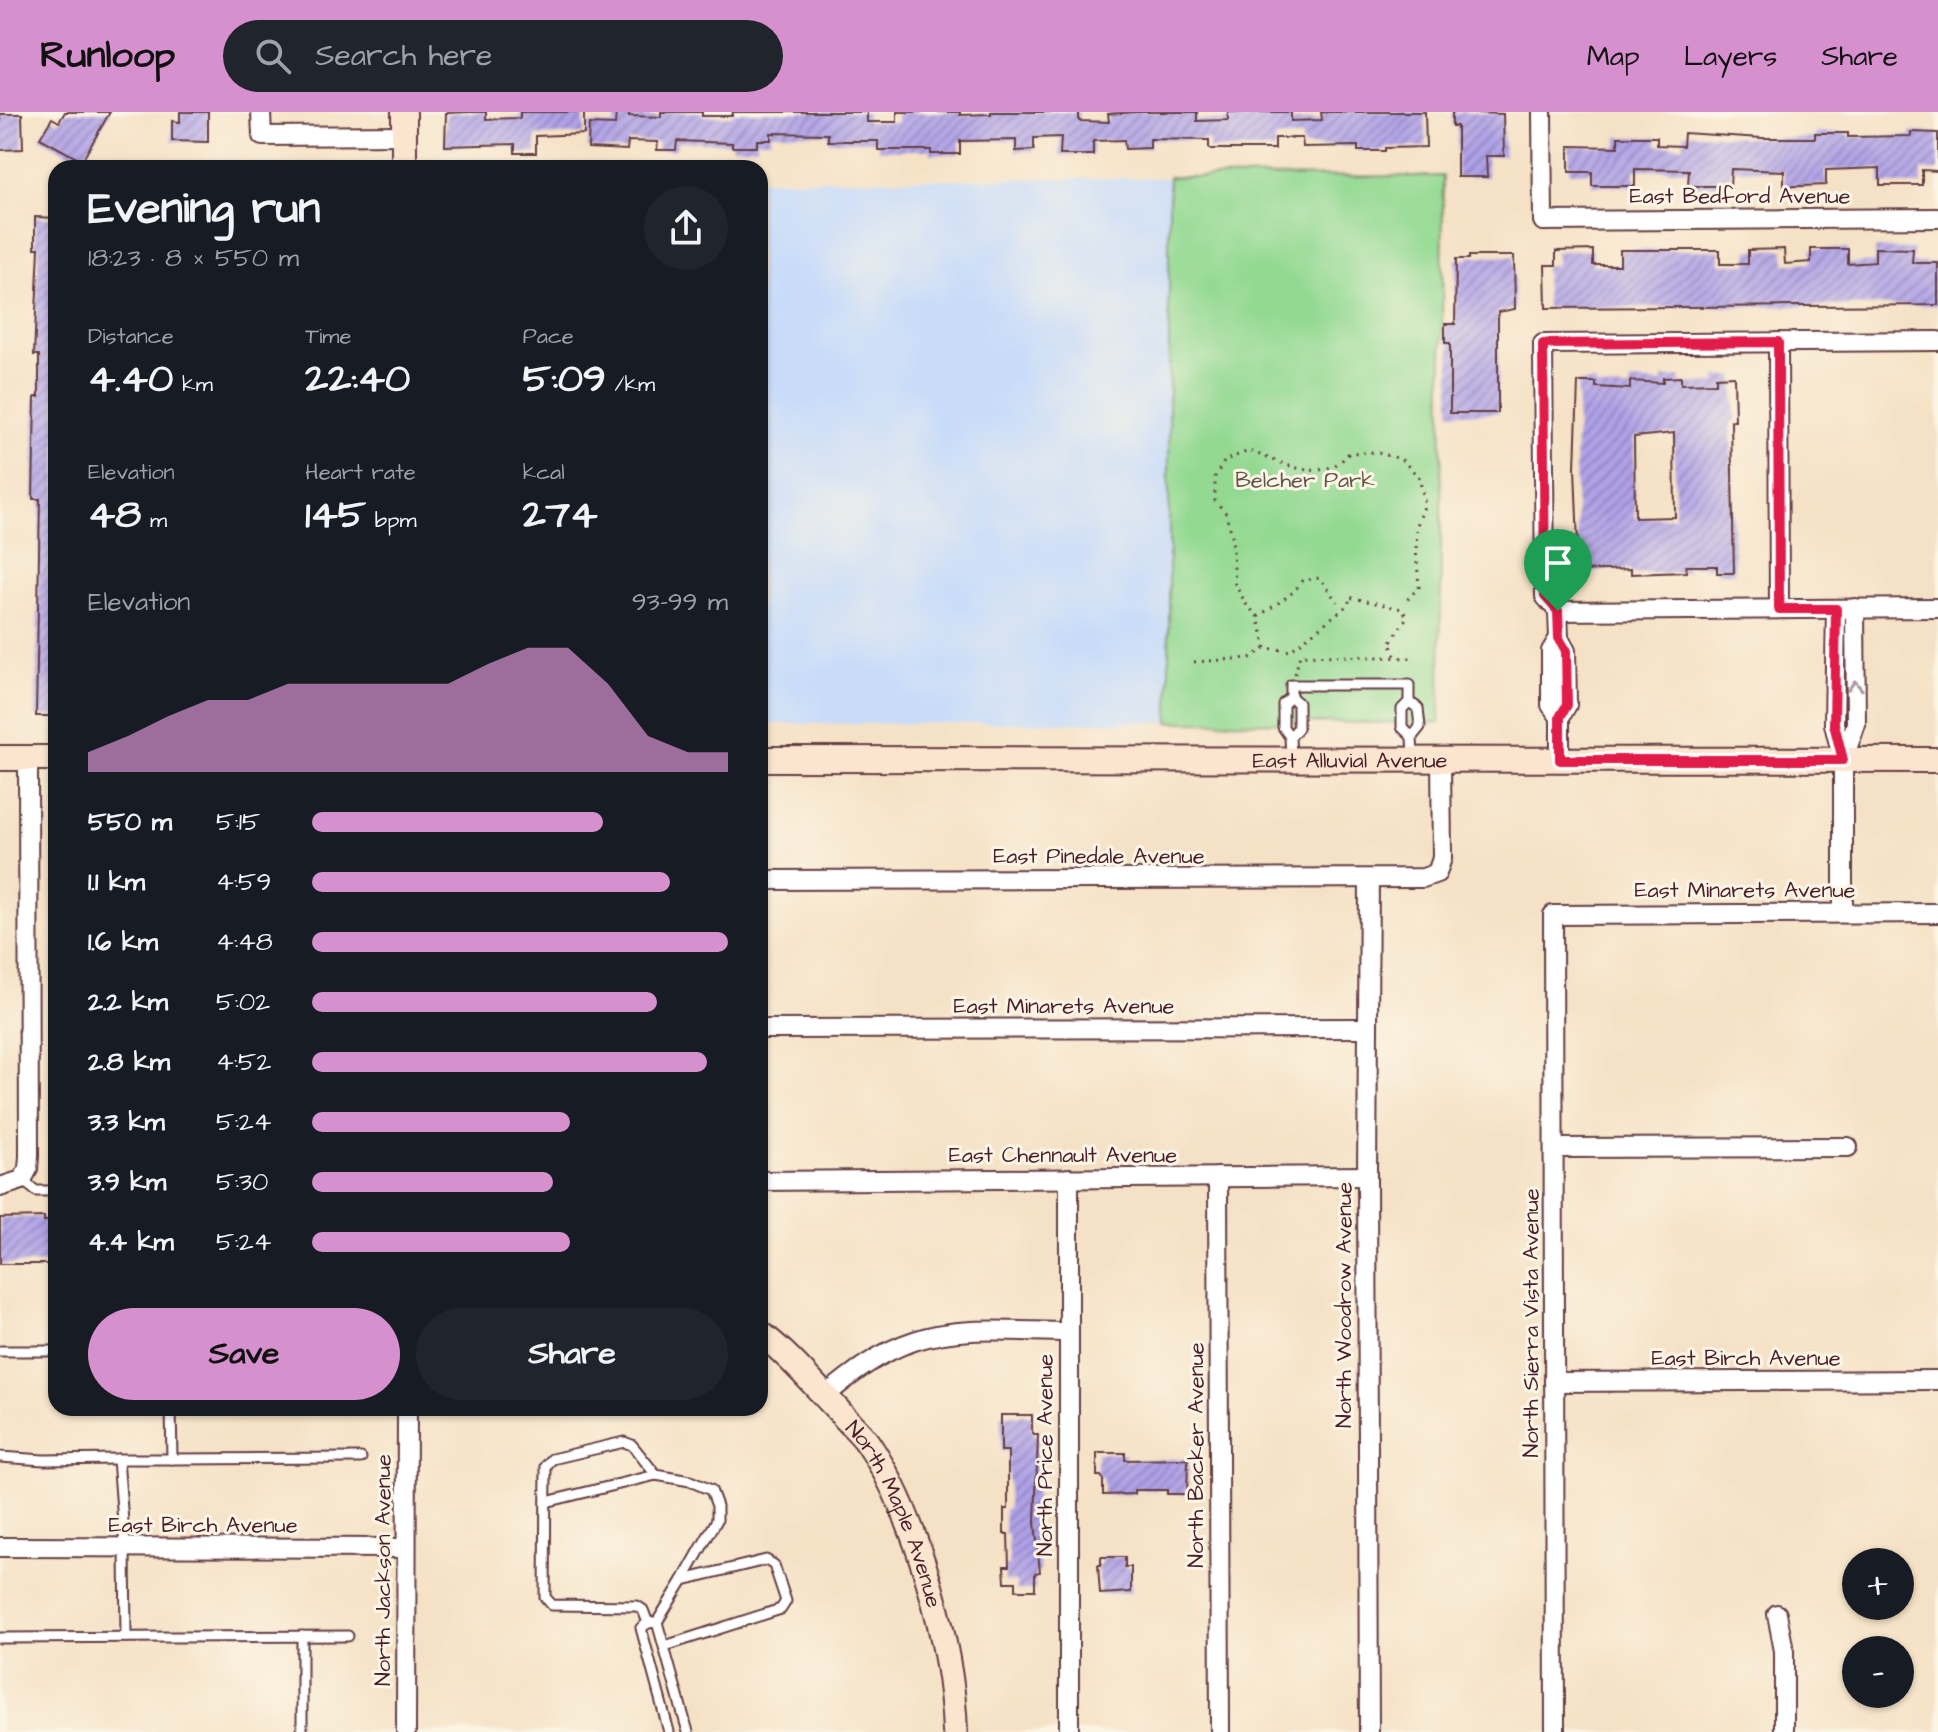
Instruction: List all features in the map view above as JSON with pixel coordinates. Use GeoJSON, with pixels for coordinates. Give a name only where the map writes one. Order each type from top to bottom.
{"type":"FeatureCollection","features":[{"type":"Feature","properties":{"kind":"main road"},"geometry":{"type":"LineString","coordinates":[[404,123],[404,160]]}},
{"type":"Feature","properties":{"kind":"main road","name":"East Alluvial Avenue"},"geometry":{"type":"LineString","coordinates":[[768,759],[1413,748],[1441,758],[1938,760]]}},
{"type":"Feature","properties":{"kind":"main road"},"geometry":{"type":"LineString","coordinates":[[0,758],[48,758]]}},
{"type":"Feature","properties":{"kind":"main road","name":"North Maple Avenue"},"geometry":{"type":"LineString","coordinates":[[768,1341],[866,1441],[904,1512],[947,1654],[955,1732]]}},
{"type":"Feature","properties":{"kind":"street"},"geometry":{"type":"LineString","coordinates":[[261,112],[262,136],[404,123]]}},
{"type":"Feature","properties":{"kind":"street","name":"East Bedford Avenue"},"geometry":{"type":"LineString","coordinates":[[1542,112],[1543,221],[1938,218]]}},
{"type":"Feature","properties":{"kind":"street"},"geometry":{"type":"LineString","coordinates":[[1560,760],[1560,717],[1551,705],[1551,651],[1559,638],[1558,611],[1545,596],[1543,344],[1938,341]]}},
{"type":"Feature","properties":{"kind":"street"},"geometry":{"type":"LineString","coordinates":[[1778,342],[1779,609]]}},
{"type":"Feature","properties":{"kind":"street"},"geometry":{"type":"LineString","coordinates":[[1558,611],[1938,608]]}},
{"type":"Feature","properties":{"kind":"street"},"geometry":{"type":"LineString","coordinates":[[1843,912],[1843,760],[1834,724],[1845,609]]}},
{"type":"Feature","properties":{"kind":"street"},"geometry":{"type":"LineString","coordinates":[[0,1187],[22,1180],[28,1169],[29,1156],[28,758]]}},
{"type":"Feature","properties":{"kind":"street","name":"East Pinedale Avenue"},"geometry":{"type":"LineString","coordinates":[[768,880],[1423,878],[1437,873],[1442,858],[1441,758]]}},
{"type":"Feature","properties":{"kind":"street","name":"North Woodrow Avenue"},"geometry":{"type":"LineString","coordinates":[[1369,879],[1369,1732]]}},
{"type":"Feature","properties":{"kind":"street","name":"East Minarets Avenue"},"geometry":{"type":"LineString","coordinates":[[1553,915],[1938,913]]}},
{"type":"Feature","properties":{"kind":"street","name":"North Sierra Vista Avenue"},"geometry":{"type":"LineString","coordinates":[[1553,915],[1555,1732]]}},
{"type":"Feature","properties":{"kind":"street","name":"East Minarets Avenue"},"geometry":{"type":"LineString","coordinates":[[768,1029],[1368,1028]]}},
{"type":"Feature","properties":{"kind":"street"},"geometry":{"type":"LineString","coordinates":[[1554,1148],[1848,1147]]}},
{"type":"Feature","properties":{"kind":"street","name":"East Chennault Avenue"},"geometry":{"type":"LineString","coordinates":[[768,1181],[1367,1176]]}},
{"type":"Feature","properties":{"kind":"street","name":"North Backer Avenue"},"geometry":{"type":"LineString","coordinates":[[1218,1177],[1220,1732]]}},
{"type":"Feature","properties":{"kind":"street","name":"North Price Avenue"},"geometry":{"type":"LineString","coordinates":[[1069,1178],[1069,1732]]}},
{"type":"Feature","properties":{"kind":"street"},"geometry":{"type":"LineString","coordinates":[[825,1396],[881,1355],[915,1340],[952,1333],[1068,1332]]}},
{"type":"Feature","properties":{"kind":"street","name":"East Birch Avenue"},"geometry":{"type":"LineString","coordinates":[[1554,1382],[1938,1380]]}},
{"type":"Feature","properties":{"kind":"street","name":"North Jackson Avenue"},"geometry":{"type":"LineString","coordinates":[[406,1732],[407,1416]]}},
{"type":"Feature","properties":{"kind":"street","name":"East Birch Avenue"},"geometry":{"type":"LineString","coordinates":[[0,1547],[406,1548]]}},
{"type":"Feature","properties":{"kind":"street"},"geometry":{"type":"LineString","coordinates":[[1777,1614],[1784,1651],[1784,1732]]}},
{"type":"Feature","properties":{"kind":"lane"},"geometry":{"type":"LineString","coordinates":[[1291,748],[1283,727],[1283,704],[1291,697],[1291,685],[1409,685],[1409,702],[1402,709],[1402,727],[1413,748]]}},
{"type":"Feature","properties":{"kind":"lane"},"geometry":{"type":"LineString","coordinates":[[1291,697],[1298,703],[1298,728],[1291,748]]}},
{"type":"Feature","properties":{"kind":"lane"},"geometry":{"type":"LineString","coordinates":[[1409,702],[1418,708],[1420,727],[1413,748]]}},
{"type":"Feature","properties":{"kind":"lane"},"geometry":{"type":"LineString","coordinates":[[22,1180],[36,1191],[48,1191]]}},
{"type":"Feature","properties":{"kind":"lane"},"geometry":{"type":"LineString","coordinates":[[0,1351],[48,1351]]}},
{"type":"Feature","properties":{"kind":"lane"},"geometry":{"type":"LineString","coordinates":[[171,1416],[172,1459]]}},
{"type":"Feature","properties":{"kind":"lane"},"geometry":{"type":"LineString","coordinates":[[656,1475],[632,1445],[624,1442],[552,1459],[546,1466],[545,1597],[552,1605],[637,1606],[643,1610],[665,1646],[688,1732]]}},
{"type":"Feature","properties":{"kind":"lane"},"geometry":{"type":"LineString","coordinates":[[0,1457],[44,1460],[361,1458]]}},
{"type":"Feature","properties":{"kind":"lane"},"geometry":{"type":"LineString","coordinates":[[118,1459],[125,1547],[126,1637]]}},
{"type":"Feature","properties":{"kind":"lane"},"geometry":{"type":"LineString","coordinates":[[546,1502],[656,1475],[690,1481],[711,1490],[717,1506],[717,1520],[683,1580],[653,1623],[641,1628],[669,1732]]}},
{"type":"Feature","properties":{"kind":"lane"},"geometry":{"type":"LineString","coordinates":[[665,1646],[781,1609],[786,1601],[774,1565],[766,1560],[683,1580]]}},
{"type":"Feature","properties":{"kind":"lane"},"geometry":{"type":"LineString","coordinates":[[302,1636],[302,1732]]}},
{"type":"Feature","properties":{"kind":"lane"},"geometry":{"type":"LineString","coordinates":[[0,1638],[348,1636]]}},
{"type":"Feature","properties":{"kind":"path"},"geometry":{"type":"LineString","coordinates":[[1266,648],[1258,617],[1246,604],[1235,584],[1232,534],[1225,512],[1215,501],[1215,477],[1225,460],[1249,451],[1296,469],[1323,470],[1340,464],[1349,453],[1375,452],[1401,459],[1419,477],[1425,504],[1417,525],[1419,587],[1405,602]]}},
{"type":"Feature","properties":{"kind":"path"},"geometry":{"type":"LineString","coordinates":[[1258,617],[1294,592],[1302,581],[1320,578],[1337,602]]}},
{"type":"Feature","properties":{"kind":"path"},"geometry":{"type":"LineString","coordinates":[[1194,662],[1250,658],[1266,648],[1290,651],[1349,604],[1349,597],[1402,609],[1407,617],[1390,643],[1396,658]]}},
{"type":"Feature","properties":{"kind":"shaded area"},"geometry":{"type":"Polygon","coordinates":[[[1169,178],[1169,722],[768,724],[768,180],[1169,178]]]}},
{"type":"Feature","properties":{"kind":"green space","name":"Belcher Park"},"geometry":{"type":"Polygon","coordinates":[[[1443,176],[1440,723],[1169,722],[1169,177],[1443,176]]]}},
{"type":"Feature","properties":{"kind":"building"},"geometry":{"type":"Polygon","coordinates":[[[65,112],[110,112],[83,160],[40,138],[52,118],[59,122],[65,112]]]}},
{"type":"Feature","properties":{"kind":"building"},"geometry":{"type":"Polygon","coordinates":[[[180,112],[208,112],[208,142],[172,141],[172,121],[180,122],[180,112]]]}},
{"type":"Feature","properties":{"kind":"building"},"geometry":{"type":"Polygon","coordinates":[[[486,112],[486,119],[520,118],[520,112],[584,112],[584,134],[536,136],[536,153],[515,153],[515,144],[445,146],[446,113],[486,112]]]}},
{"type":"Feature","properties":{"kind":"building"},"geometry":{"type":"Polygon","coordinates":[[[616,112],[629,112],[629,116],[661,117],[661,112],[732,116],[733,112],[867,112],[867,122],[897,122],[897,112],[960,112],[960,115],[1079,112],[1079,121],[1109,122],[1108,114],[1136,112],[1197,112],[1197,121],[1228,120],[1228,112],[1291,112],[1291,121],[1322,120],[1321,112],[1425,112],[1426,147],[1358,151],[1358,146],[1303,147],[1302,138],[1275,138],[1275,149],[1209,149],[1209,140],[1150,139],[1150,148],[1125,149],[1124,140],[1093,141],[1093,155],[1060,155],[1061,137],[1034,138],[1034,150],[1016,151],[1016,140],[960,141],[960,154],[931,154],[931,150],[878,150],[878,141],[828,141],[828,134],[771,133],[771,140],[757,140],[757,147],[677,141],[676,150],[657,150],[658,142],[628,141],[627,150],[588,148],[589,124],[615,125],[616,112]]]}},
{"type":"Feature","properties":{"kind":"building"},"geometry":{"type":"Polygon","coordinates":[[[1452,112],[1503,114],[1504,156],[1486,156],[1487,177],[1457,177],[1457,126],[1452,126],[1452,112]]]}},
{"type":"Feature","properties":{"kind":"building"},"geometry":{"type":"Polygon","coordinates":[[[0,114],[22,114],[23,149],[0,150],[0,114]]]}},
{"type":"Feature","properties":{"kind":"building"},"geometry":{"type":"Polygon","coordinates":[[[1911,132],[1938,133],[1938,171],[1922,170],[1922,185],[1880,185],[1880,168],[1826,170],[1826,185],[1801,186],[1784,186],[1784,171],[1731,169],[1730,186],[1688,186],[1689,170],[1635,169],[1635,186],[1592,186],[1592,172],[1569,172],[1569,146],[1618,147],[1618,137],[1657,137],[1657,145],[1683,146],[1684,133],[1815,138],[1815,133],[1848,133],[1848,137],[1911,136],[1911,132]]]}},
{"type":"Feature","properties":{"kind":"building"},"geometry":{"type":"Polygon","coordinates":[[[35,217],[48,218],[48,716],[36,716],[40,499],[33,499],[35,397],[39,397],[39,355],[34,355],[39,248],[35,248],[35,217]]]}},
{"type":"Feature","properties":{"kind":"building"},"geometry":{"type":"Polygon","coordinates":[[[1875,248],[1913,249],[1912,263],[1938,263],[1938,305],[1546,308],[1545,265],[1556,265],[1556,251],[1593,250],[1593,265],[1620,265],[1620,250],[1720,250],[1720,264],[1748,264],[1748,250],[1784,249],[1785,264],[1811,262],[1811,249],[1848,249],[1848,264],[1875,262],[1875,248]]]}},
{"type":"Feature","properties":{"kind":"building"},"geometry":{"type":"Polygon","coordinates":[[[1469,256],[1514,256],[1515,309],[1498,312],[1498,413],[1450,413],[1450,343],[1445,343],[1445,324],[1455,324],[1456,259],[1469,259],[1469,256]]]}},
{"type":"Feature","properties":{"kind":"building"},"geometry":{"type":"Polygon","coordinates":[[[1734,376],[1735,421],[1731,421],[1734,573],[1717,573],[1717,566],[1686,566],[1687,572],[1631,574],[1631,569],[1579,571],[1575,468],[1578,382],[1596,382],[1596,387],[1630,389],[1630,381],[1663,383],[1663,378],[1681,377],[1681,384],[1716,383],[1716,377],[1734,376]],[[1674,433],[1634,437],[1635,518],[1675,517],[1674,433]]]}},
{"type":"Feature","properties":{"kind":"building"},"geometry":{"type":"Polygon","coordinates":[[[44,1217],[44,1221],[48,1221],[48,1264],[0,1264],[0,1218],[44,1217]]]}},
{"type":"Feature","properties":{"kind":"building"},"geometry":{"type":"Polygon","coordinates":[[[1001,1415],[1032,1415],[1032,1431],[1038,1435],[1035,1522],[1040,1572],[1035,1573],[1035,1590],[1016,1590],[1016,1582],[1005,1582],[1004,1566],[1009,1566],[1008,1534],[1004,1534],[1004,1509],[1008,1509],[1008,1451],[1001,1451],[1001,1415]]]}},
{"type":"Feature","properties":{"kind":"building"},"geometry":{"type":"Polygon","coordinates":[[[1097,1453],[1125,1453],[1125,1460],[1188,1459],[1187,1494],[1167,1494],[1167,1490],[1135,1490],[1135,1494],[1103,1495],[1103,1479],[1097,1476],[1097,1453]]]}},
{"type":"Feature","properties":{"kind":"building"},"geometry":{"type":"Polygon","coordinates":[[[1101,1557],[1125,1557],[1125,1567],[1131,1567],[1131,1592],[1100,1594],[1098,1565],[1101,1565],[1101,1557]]]}},
{"type":"Feature","properties":{"kind":"route"},"geometry":{"type":"LineString","coordinates":[[1778,342],[1779,609],[1836,609],[1834,724],[1843,760],[1560,760],[1560,717],[1567,705],[1566,651],[1559,638],[1558,611],[1545,596],[1543,344],[1778,342]]}}]}
